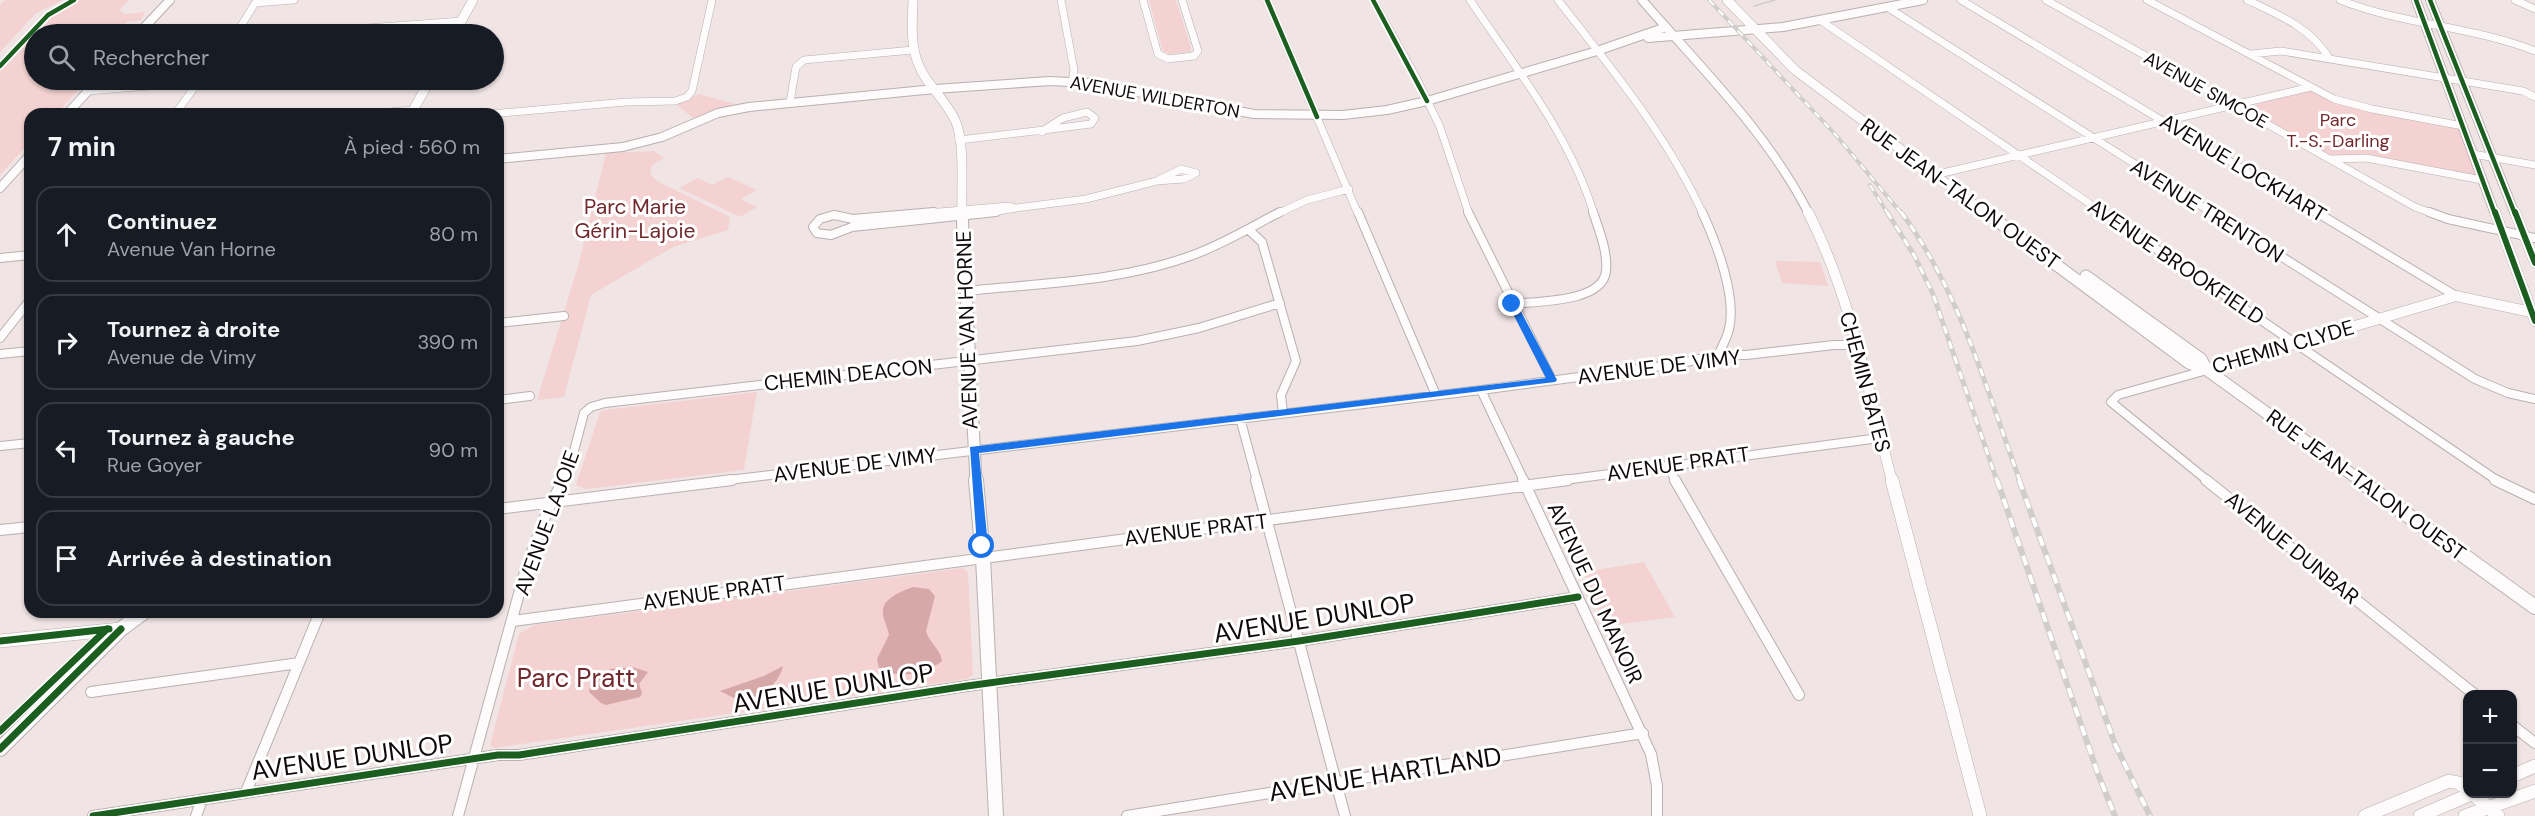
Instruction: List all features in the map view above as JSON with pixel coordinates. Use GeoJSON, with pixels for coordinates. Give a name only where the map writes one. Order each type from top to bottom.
{"type":"FeatureCollection","features":[{"type":"Feature","properties":{"kind":"main road"},"geometry":{"type":"LineString","coordinates":[[460,24],[473,0]]}},
{"type":"Feature","properties":{"kind":"main road","name":"AVENUE VAN HORNE"},"geometry":{"type":"LineString","coordinates":[[913,0],[913,50],[918,64],[953,112],[959,140],[968,362],[983,558],[996,816]]}},
{"type":"Feature","properties":{"kind":"main road","name":"RUE JEAN-TALON OUEST"},"geometry":{"type":"LineString","coordinates":[[1727,0],[1760,28]]}},
{"type":"Feature","properties":{"kind":"main road","name":"RUE JEAN-TALON OUEST"},"geometry":{"type":"LineString","coordinates":[[1738,0],[1806,80],[1939,174],[2189,363],[2207,370],[2532,606]]}},
{"type":"Feature","properties":{"kind":"main road"},"geometry":{"type":"LineString","coordinates":[[414,108],[424,90]]}},
{"type":"Feature","properties":{"kind":"main road"},"geometry":{"type":"LineString","coordinates":[[121,629],[127,618]]}},
{"type":"Feature","properties":{"kind":"main road"},"geometry":{"type":"LineString","coordinates":[[0,749],[121,629],[136,618]]}},
{"type":"Feature","properties":{"kind":"street"},"geometry":{"type":"LineString","coordinates":[[147,24],[170,0]]}},
{"type":"Feature","properties":{"kind":"street"},"geometry":{"type":"LineString","coordinates":[[242,24],[256,2],[294,0]]}},
{"type":"Feature","properties":{"kind":"street"},"geometry":{"type":"LineString","coordinates":[[504,113],[682,99],[692,91],[712,0]]}},
{"type":"Feature","properties":{"kind":"street"},"geometry":{"type":"LineString","coordinates":[[1061,0],[1074,70],[1072,82]]}},
{"type":"Feature","properties":{"kind":"street"},"geometry":{"type":"LineString","coordinates":[[1143,0],[1158,54],[1168,59],[1194,56],[1198,51],[1182,0]]}},
{"type":"Feature","properties":{"kind":"street"},"geometry":{"type":"LineString","coordinates":[[1267,0],[1436,395]]}},
{"type":"Feature","properties":{"kind":"street"},"geometry":{"type":"LineString","coordinates":[[1373,0],[1445,138],[1465,206],[1552,380]]}},
{"type":"Feature","properties":{"kind":"street"},"geometry":{"type":"LineString","coordinates":[[1470,0],[1578,171],[1599,229],[1606,269],[1604,282],[1591,292],[1512,304]]}},
{"type":"Feature","properties":{"kind":"street"},"geometry":{"type":"LineString","coordinates":[[1558,0],[1617,74],[1672,151],[1691,185],[1707,221],[1724,273],[1731,313],[1729,332],[1719,355]]}},
{"type":"Feature","properties":{"kind":"street","name":"CHEMIN BATES"},"geometry":{"type":"LineString","coordinates":[[1642,0],[1753,129],[1799,195],[1831,262],[1850,321],[1980,816]]}},
{"type":"Feature","properties":{"kind":"street","name":"AVENUE WILDERTON"},"geometry":{"type":"LineString","coordinates":[[504,158],[623,147],[662,137],[718,113],[790,102],[1026,81],[1072,82],[1243,112],[1317,117],[1371,112],[1427,101],[1630,40],[1671,32],[1760,28],[1810,22],[1923,0]]}},
{"type":"Feature","properties":{"kind":"street","name":"AVENUE LOCKHART"},"geometry":{"type":"LineString","coordinates":[[1961,0],[2456,296],[2534,315]]}},
{"type":"Feature","properties":{"kind":"street","name":"AVENUE SIMCOE"},"geometry":{"type":"LineString","coordinates":[[2046,0],[2426,212],[2460,222],[2535,238]]}},
{"type":"Feature","properties":{"kind":"street"},"geometry":{"type":"LineString","coordinates":[[2146,0],[2311,87],[2358,106],[2463,126]]}},
{"type":"Feature","properties":{"kind":"street"},"geometry":{"type":"LineString","coordinates":[[2247,0],[2307,31],[2322,45],[2329,58]]}},
{"type":"Feature","properties":{"kind":"street"},"geometry":{"type":"LineString","coordinates":[[2340,0],[2372,13],[2493,35],[2535,51]]}},
{"type":"Feature","properties":{"kind":"street"},"geometry":{"type":"LineString","coordinates":[[2416,0],[2534,315]]}},
{"type":"Feature","properties":{"kind":"street"},"geometry":{"type":"LineString","coordinates":[[2430,0],[2535,263]]}},
{"type":"Feature","properties":{"kind":"street"},"geometry":{"type":"LineString","coordinates":[[2515,0],[2535,9]]}},
{"type":"Feature","properties":{"kind":"street","name":"AVENUE TRENTON"},"geometry":{"type":"LineString","coordinates":[[1887,7],[2475,379],[2508,393],[2535,399]]}},
{"type":"Feature","properties":{"kind":"street","name":"AVENUE BROOKFIELD"},"geometry":{"type":"LineString","coordinates":[[1820,20],[2496,480],[2535,499]]}},
{"type":"Feature","properties":{"kind":"street"},"geometry":{"type":"LineString","coordinates":[[421,24],[462,21]]}},
{"type":"Feature","properties":{"kind":"street","name":"AVENUE WILDERTON"},"geometry":{"type":"LineString","coordinates":[[1630,40],[1671,32]]}},
{"type":"Feature","properties":{"kind":"street"},"geometry":{"type":"LineString","coordinates":[[790,102],[796,67],[804,60],[913,50]]}},
{"type":"Feature","properties":{"kind":"street"},"geometry":{"type":"LineString","coordinates":[[2251,54],[2281,51],[2329,58],[2523,92],[2535,97]]}},
{"type":"Feature","properties":{"kind":"street"},"geometry":{"type":"LineString","coordinates":[[1939,174],[2311,87]]}},
{"type":"Feature","properties":{"kind":"street"},"geometry":{"type":"LineString","coordinates":[[2523,92],[2535,88]]}},
{"type":"Feature","properties":{"kind":"street"},"geometry":{"type":"LineString","coordinates":[[72,108],[88,91],[98,90]]}},
{"type":"Feature","properties":{"kind":"street"},"geometry":{"type":"LineString","coordinates":[[179,108],[193,90]]}},
{"type":"Feature","properties":{"kind":"street"},"geometry":{"type":"LineString","coordinates":[[959,140],[1042,132],[1082,126],[1091,124],[1095,118],[1087,112],[1076,113],[1056,122],[1042,132]]}},
{"type":"Feature","properties":{"kind":"street"},"geometry":{"type":"LineString","coordinates":[[2473,154],[2535,165]]}},
{"type":"Feature","properties":{"kind":"street"},"geometry":{"type":"LineString","coordinates":[[2332,159],[2367,158],[2482,180]]}},
{"type":"Feature","properties":{"kind":"street"},"geometry":{"type":"LineString","coordinates":[[0,188],[24,162]]}},
{"type":"Feature","properties":{"kind":"street"},"geometry":{"type":"LineString","coordinates":[[962,213],[852,227],[831,235],[817,233],[813,227],[820,219],[834,215],[853,219],[962,213],[1008,212],[1016,208],[1086,199],[1157,181]]}},
{"type":"Feature","properties":{"kind":"street"},"geometry":{"type":"LineString","coordinates":[[966,291],[1146,268],[1202,252],[1322,193],[1349,189]]}},
{"type":"Feature","properties":{"kind":"street"},"geometry":{"type":"LineString","coordinates":[[1249,230],[1262,242],[1296,361],[1281,395],[1283,413]]}},
{"type":"Feature","properties":{"kind":"street"},"geometry":{"type":"LineString","coordinates":[[0,258],[24,256]]}},
{"type":"Feature","properties":{"kind":"street","name":"CHEMIN CLYDE"},"geometry":{"type":"LineString","coordinates":[[2111,400],[2118,395],[2456,296]]}},
{"type":"Feature","properties":{"kind":"street","name":"CHEMIN DEACON"},"geometry":{"type":"LineString","coordinates":[[591,406],[615,401],[968,362],[1154,338],[1199,328],[1280,303]]}},
{"type":"Feature","properties":{"kind":"street"},"geometry":{"type":"LineString","coordinates":[[0,338],[24,308]]}},
{"type":"Feature","properties":{"kind":"street"},"geometry":{"type":"LineString","coordinates":[[504,322],[564,316]]}},
{"type":"Feature","properties":{"kind":"street","name":"AVENUE DE VIMY"},"geometry":{"type":"LineString","coordinates":[[504,508],[1481,390],[1677,364],[1719,355],[1746,356],[1834,345],[1856,345]]}},
{"type":"Feature","properties":{"kind":"street"},"geometry":{"type":"LineString","coordinates":[[0,354],[24,352]]}},
{"type":"Feature","properties":{"kind":"street","name":"AVENUE DU MANOIR"},"geometry":{"type":"LineString","coordinates":[[1481,390],[1643,733],[1654,761],[1657,816]]}},
{"type":"Feature","properties":{"kind":"street"},"geometry":{"type":"LineString","coordinates":[[504,399],[530,396]]}},
{"type":"Feature","properties":{"kind":"street","name":"AVENUE DUNBAR"},"geometry":{"type":"LineString","coordinates":[[2111,400],[2119,410],[2469,690]]}},
{"type":"Feature","properties":{"kind":"street","name":"AVENUE LAJOIE"},"geometry":{"type":"LineString","coordinates":[[458,816],[526,568],[547,512],[570,466],[584,413],[591,406]]}},
{"type":"Feature","properties":{"kind":"street"},"geometry":{"type":"LineString","coordinates":[[1240,418],[1269,520],[1345,816]]}},
{"type":"Feature","properties":{"kind":"street","name":"AVENUE PRATT"},"geometry":{"type":"LineString","coordinates":[[513,621],[1879,438]]}},
{"type":"Feature","properties":{"kind":"street"},"geometry":{"type":"LineString","coordinates":[[0,446],[24,444]]}},
{"type":"Feature","properties":{"kind":"street"},"geometry":{"type":"LineString","coordinates":[[1667,465],[1799,695]]}},
{"type":"Feature","properties":{"kind":"street"},"geometry":{"type":"LineString","coordinates":[[0,530],[24,528]]}},
{"type":"Feature","properties":{"kind":"street","name":"AVENUE DUNLOP"},"geometry":{"type":"LineString","coordinates":[[93,816],[990,684],[1299,641],[1578,597]]}},
{"type":"Feature","properties":{"kind":"street"},"geometry":{"type":"LineString","coordinates":[[246,792],[318,618]]}},
{"type":"Feature","properties":{"kind":"street"},"geometry":{"type":"LineString","coordinates":[[0,641],[121,629]]}},
{"type":"Feature","properties":{"kind":"street"},"geometry":{"type":"LineString","coordinates":[[91,692],[299,663]]}},
{"type":"Feature","properties":{"kind":"street"},"geometry":{"type":"LineString","coordinates":[[2517,729],[2535,743]]}},
{"type":"Feature","properties":{"kind":"street","name":"AVENUE HARTLAND"},"geometry":{"type":"LineString","coordinates":[[1127,816],[1643,733]]}},
{"type":"Feature","properties":{"kind":"street"},"geometry":{"type":"LineString","coordinates":[[2517,774],[2535,766]]}},
{"type":"Feature","properties":{"kind":"street"},"geometry":{"type":"LineString","coordinates":[[2365,816],[2449,781],[2463,786]]}},
{"type":"Feature","properties":{"kind":"street"},"geometry":{"type":"LineString","coordinates":[[2466,816],[2492,814],[2535,791]]}},
{"type":"Feature","properties":{"kind":"street"},"geometry":{"type":"LineString","coordinates":[[2420,816],[2463,797]]}},
{"type":"Feature","properties":{"kind":"street"},"geometry":{"type":"LineString","coordinates":[[2475,798],[2492,814]]}},
{"type":"Feature","properties":{"kind":"street"},"geometry":{"type":"LineString","coordinates":[[196,816],[202,800]]}},
{"type":"Feature","properties":{"kind":"green space"},"geometry":{"type":"Polygon","coordinates":[[[5,0],[63,0],[36,13],[0,52],[0,5],[5,0]]]}},
{"type":"Feature","properties":{"kind":"green space"},"geometry":{"type":"Polygon","coordinates":[[[79,0],[130,0],[119,11],[126,14],[145,12],[141,20],[125,24],[43,24],[51,15],[79,0]]]}},
{"type":"Feature","properties":{"kind":"green space"},"geometry":{"type":"Polygon","coordinates":[[[1149,0],[1176,0],[1191,48],[1190,52],[1169,54],[1163,51],[1149,0]]]}},
{"type":"Feature","properties":{"kind":"green space"},"geometry":{"type":"Polygon","coordinates":[[[24,44],[24,90],[78,90],[61,108],[24,108],[24,149],[0,175],[0,70],[24,44]]]}},
{"type":"Feature","properties":{"kind":"green space","name":"Parc T.-S.-Darling"},"geometry":{"type":"Polygon","coordinates":[[[2311,87],[2334,99],[2463,126],[2482,180],[2367,158],[2332,159],[2246,108],[2311,87]]]}},
{"type":"Feature","properties":{"kind":"green space"},"geometry":{"type":"Polygon","coordinates":[[[699,94],[735,104],[693,118],[677,105],[699,94]]]}},
{"type":"Feature","properties":{"kind":"green space","name":"Parc Marie Gérin-Lajoie"},"geometry":{"type":"Polygon","coordinates":[[[654,151],[664,158],[652,165],[650,174],[657,181],[730,217],[728,230],[673,247],[591,295],[564,397],[537,400],[578,266],[606,153],[654,151]]]}},
{"type":"Feature","properties":{"kind":"green space"},"geometry":{"type":"Polygon","coordinates":[[[728,177],[757,190],[741,199],[757,207],[740,217],[679,188],[697,178],[712,185],[728,177]]]}},
{"type":"Feature","properties":{"kind":"green space"},"geometry":{"type":"Polygon","coordinates":[[[1775,261],[1820,262],[1828,286],[1782,283],[1775,261]]]}},
{"type":"Feature","properties":{"kind":"green space"},"geometry":{"type":"Polygon","coordinates":[[[757,392],[744,470],[586,489],[576,485],[600,412],[757,392]]]}},
{"type":"Feature","properties":{"kind":"green space"},"geometry":{"type":"Polygon","coordinates":[[[1644,562],[1675,617],[1604,626],[1584,572],[1644,562]]]}},
{"type":"Feature","properties":{"kind":"green space","name":"Parc Pratt"},"geometry":{"type":"Polygon","coordinates":[[[963,568],[968,572],[973,675],[967,679],[495,748],[490,745],[519,634],[534,625],[963,568]]]}},
{"type":"Feature","properties":{"kind":"shaded area"},"geometry":{"type":"Polygon","coordinates":[[[913,587],[929,589],[935,596],[926,631],[942,661],[928,669],[911,674],[886,672],[879,668],[877,659],[889,635],[883,617],[884,606],[894,596],[913,587]]]}},
{"type":"Feature","properties":{"kind":"shaded area"},"geometry":{"type":"Polygon","coordinates":[[[783,666],[778,678],[769,689],[746,704],[720,691],[764,676],[783,666]]]}},
{"type":"Feature","properties":{"kind":"shaded area"},"geometry":{"type":"Polygon","coordinates":[[[632,667],[648,672],[639,684],[642,693],[640,697],[606,705],[589,692],[592,678],[610,669],[632,667]]]}},
{"type":"Feature","properties":{"kind":"tram line"},"geometry":{"type":"LineString","coordinates":[[1754,6],[1775,0]]}},
{"type":"Feature","properties":{"kind":"railway"},"geometry":{"type":"LineString","coordinates":[[1709,0],[1835,134],[1902,214]]}},
{"type":"Feature","properties":{"kind":"railway"},"geometry":{"type":"LineString","coordinates":[[1870,185],[1888,214]]}},
{"type":"Feature","properties":{"kind":"railway"},"geometry":{"type":"LineString","coordinates":[[1887,212],[1914,255],[1933,294],[1997,481]]}},
{"type":"Feature","properties":{"kind":"railway"},"geometry":{"type":"LineString","coordinates":[[1901,212],[1922,243],[1956,308],[2020,481]]}},
{"type":"Feature","properties":{"kind":"railway"},"geometry":{"type":"LineString","coordinates":[[1997,480],[2098,774],[2115,816]]}},
{"type":"Feature","properties":{"kind":"railway"},"geometry":{"type":"LineString","coordinates":[[2019,480],[2115,744],[2150,816]]}},
{"type":"Feature","properties":{"kind":"cycle path"},"geometry":{"type":"LineString","coordinates":[[40,24],[48,15],[74,0]]}},
{"type":"Feature","properties":{"kind":"cycle path"},"geometry":{"type":"LineString","coordinates":[[1267,0],[1317,117]]}},
{"type":"Feature","properties":{"kind":"cycle path"},"geometry":{"type":"LineString","coordinates":[[1373,0],[1427,101]]}},
{"type":"Feature","properties":{"kind":"cycle path"},"geometry":{"type":"LineString","coordinates":[[2416,0],[2535,321]]}},
{"type":"Feature","properties":{"kind":"cycle path"},"geometry":{"type":"LineString","coordinates":[[2430,0],[2535,263]]}},
{"type":"Feature","properties":{"kind":"cycle path"},"geometry":{"type":"LineString","coordinates":[[0,66],[24,40]]}},
{"type":"Feature","properties":{"kind":"cycle path"},"geometry":{"type":"LineString","coordinates":[[93,816],[498,755],[519,755],[967,686],[1299,641],[1578,597]]}},
{"type":"Feature","properties":{"kind":"cycle path"},"geometry":{"type":"LineString","coordinates":[[0,731],[107,629]]}},
{"type":"Feature","properties":{"kind":"cycle path"},"geometry":{"type":"LineString","coordinates":[[0,641],[109,629]]}},
{"type":"Feature","properties":{"kind":"cycle path"},"geometry":{"type":"LineString","coordinates":[[0,749],[121,629]]}},
{"type":"Feature","properties":{"kind":"route"},"geometry":{"type":"LineString","coordinates":[[982,546],[974,450],[1427,397],[1552,380],[1512,304]]}}]}
